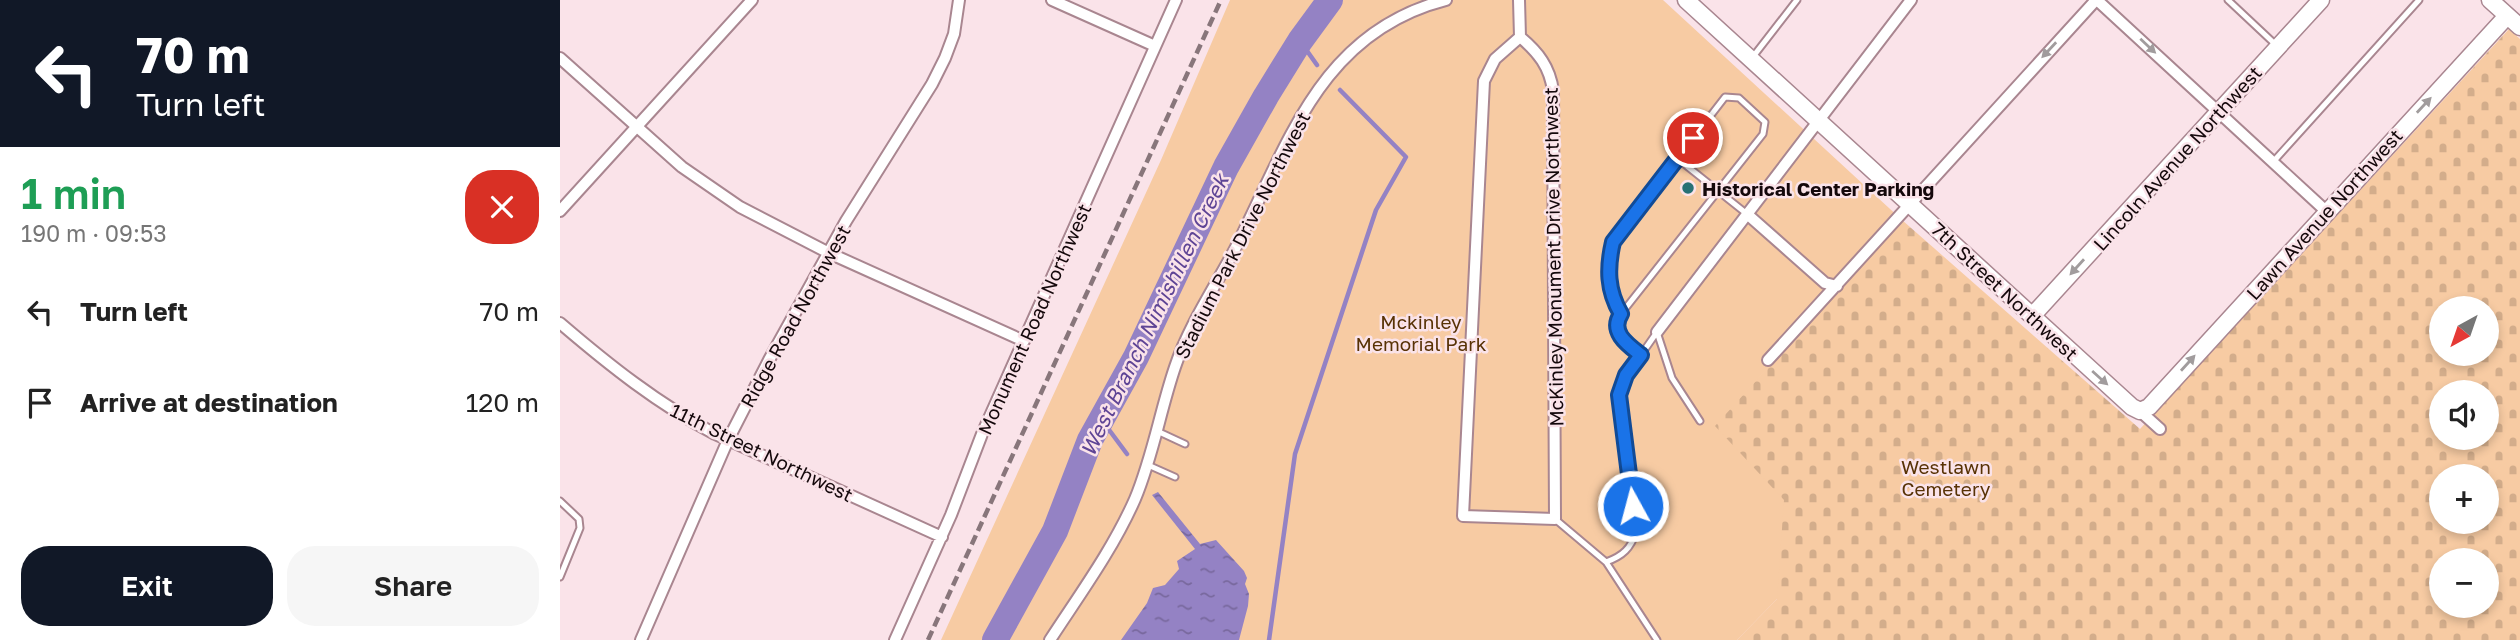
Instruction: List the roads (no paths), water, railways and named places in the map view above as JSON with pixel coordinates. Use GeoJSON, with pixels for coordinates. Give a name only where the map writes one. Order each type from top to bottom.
{"type":"FeatureCollection","features":[{"type":"Feature","properties":{"kind":"street"},"geometry":{"type":"LineString","coordinates":[[560,211],[752,0]]}},
{"type":"Feature","properties":{"kind":"street","name":"Ridge Road Northwest"},"geometry":{"type":"LineString","coordinates":[[641,640],[728,440],[829,253],[932,84],[951,46],[959,0]]}},
{"type":"Feature","properties":{"kind":"street"},"geometry":{"type":"LineString","coordinates":[[1052,0],[1155,46]]}},
{"type":"Feature","properties":{"kind":"street","name":"Monument Road Northwest"},"geometry":{"type":"LineString","coordinates":[[895,640],[942,537],[982,434],[1176,0]]}},
{"type":"Feature","properties":{"kind":"street","name":"Stadium Park Drive Northwest"},"geometry":{"type":"LineString","coordinates":[[1050,640],[1125,519],[1148,465],[1175,367],[1186,340],[1235,250],[1296,126],[1317,92],[1347,54],[1367,36],[1406,12],[1447,0]]}},
{"type":"Feature","properties":{"kind":"street"},"geometry":{"type":"LineString","coordinates":[[1519,0],[1520,37],[1495,59],[1484,81],[1463,516],[1555,519]]}},
{"type":"Feature","properties":{"kind":"street"},"geometry":{"type":"LineString","coordinates":[[1657,332],[1911,0]]}},
{"type":"Feature","properties":{"kind":"street"},"geometry":{"type":"LineString","coordinates":[[1768,360],[2096,0],[2326,211]]}},
{"type":"Feature","properties":{"kind":"street","name":"Lincoln Avenue Northwest"},"geometry":{"type":"LineString","coordinates":[[2032,316],[2320,0]]}},
{"type":"Feature","properties":{"kind":"street"},"geometry":{"type":"LineString","coordinates":[[2490,0],[2520,27]]}},
{"type":"Feature","properties":{"kind":"street","name":"7th Street Northwest"},"geometry":{"type":"LineString","coordinates":[[1692,2],[1751,60],[2132,407],[2140,411]]}},
{"type":"Feature","properties":{"kind":"street","name":"Lawn Avenue Northwest"},"geometry":{"type":"LineString","coordinates":[[2140,411],[2149,407],[2507,16]]}},
{"type":"Feature","properties":{"kind":"street","name":"McKinley Monument Drive Northwest"},"geometry":{"type":"LineString","coordinates":[[1520,37],[1548,69],[1553,91],[1555,519]]}},
{"type":"Feature","properties":{"kind":"street"},"geometry":{"type":"LineString","coordinates":[[560,58],[682,167],[725,198],[781,230],[829,253],[1024,341]]}},
{"type":"Feature","properties":{"kind":"street"},"geometry":{"type":"LineString","coordinates":[[1747,214],[1825,282],[1837,286]]}},
{"type":"Feature","properties":{"kind":"street","name":"11th Street Northwest"},"geometry":{"type":"LineString","coordinates":[[560,323],[653,398],[679,415],[942,537]]}},
{"type":"Feature","properties":{"kind":"street"},"geometry":{"type":"LineString","coordinates":[[2140,411],[2160,429]]}},
{"type":"Feature","properties":{"kind":"lane"},"geometry":{"type":"LineString","coordinates":[[1751,60],[1797,0]]}},
{"type":"Feature","properties":{"kind":"lane"},"geometry":{"type":"LineString","coordinates":[[2228,0],[2278,47]]}},
{"type":"Feature","properties":{"kind":"lane"},"geometry":{"type":"LineString","coordinates":[[2273,162],[2419,0]]}},
{"type":"Feature","properties":{"kind":"lane"},"geometry":{"type":"LineString","coordinates":[[1621,314],[1607,273],[1613,242],[1725,97],[1739,98],[1765,122],[1763,134],[1616,321],[1620,337],[1641,355]]}},
{"type":"Feature","properties":{"kind":"lane"},"geometry":{"type":"LineString","coordinates":[[1678,159],[1747,214]]}},
{"type":"Feature","properties":{"kind":"lane"},"geometry":{"type":"LineString","coordinates":[[1606,562],[1625,553],[1636,532],[1619,395],[1626,375],[1657,332]]}},
{"type":"Feature","properties":{"kind":"lane"},"geometry":{"type":"LineString","coordinates":[[1657,332],[1672,378],[1700,421]]}},
{"type":"Feature","properties":{"kind":"lane"},"geometry":{"type":"LineString","coordinates":[[1157,431],[1185,444]]}},
{"type":"Feature","properties":{"kind":"lane"},"geometry":{"type":"LineString","coordinates":[[1148,465],[1175,478]]}},
{"type":"Feature","properties":{"kind":"lane"},"geometry":{"type":"LineString","coordinates":[[560,501],[579,519],[580,528],[560,577]]}},
{"type":"Feature","properties":{"kind":"lane"},"geometry":{"type":"LineString","coordinates":[[1555,519],[1606,562],[1657,640]]}},
{"type":"Feature","properties":{"kind":"water"},"geometry":{"type":"Polygon","coordinates":[[[1158,492],[1200,544],[1216,540],[1244,571],[1249,594],[1239,640],[1121,640],[1147,603],[1153,588],[1165,585],[1179,569],[1177,561],[1195,549],[1152,495],[1158,492]]]}},
{"type":"Feature","properties":{"kind":"waterway","name":"West Branch Nimishillen Creek"},"geometry":{"type":"LineString","coordinates":[[995,640],[1055,531],[1090,440],[1136,357],[1226,167],[1300,41],[1330,0]]}},
{"type":"Feature","properties":{"kind":"waterway"},"geometry":{"type":"LineString","coordinates":[[1300,41],[1317,65]]}},
{"type":"Feature","properties":{"kind":"waterway"},"geometry":{"type":"LineString","coordinates":[[1269,640],[1295,454],[1376,210],[1406,157],[1340,90]]}},
{"type":"Feature","properties":{"kind":"waterway"},"geometry":{"type":"LineString","coordinates":[[1101,419],[1127,454]]}},
{"type":"Feature","properties":{"kind":"railway"},"geometry":{"type":"LineString","coordinates":[[928,640],[1221,0]]}},
{"type":"Feature","properties":{"kind":"place","name":"Historical Center Parking"},"geometry":{"type":"Point","coordinates":[1688,188]}},
{"type":"Feature","properties":{"kind":"park label","name":"Mckinley Memorial Park"},"geometry":{"type":"Point","coordinates":[1421,332]}},
{"type":"Feature","properties":{"kind":"park label","name":"Westlawn Cemetery"},"geometry":{"type":"Point","coordinates":[1946,477]}}]}
